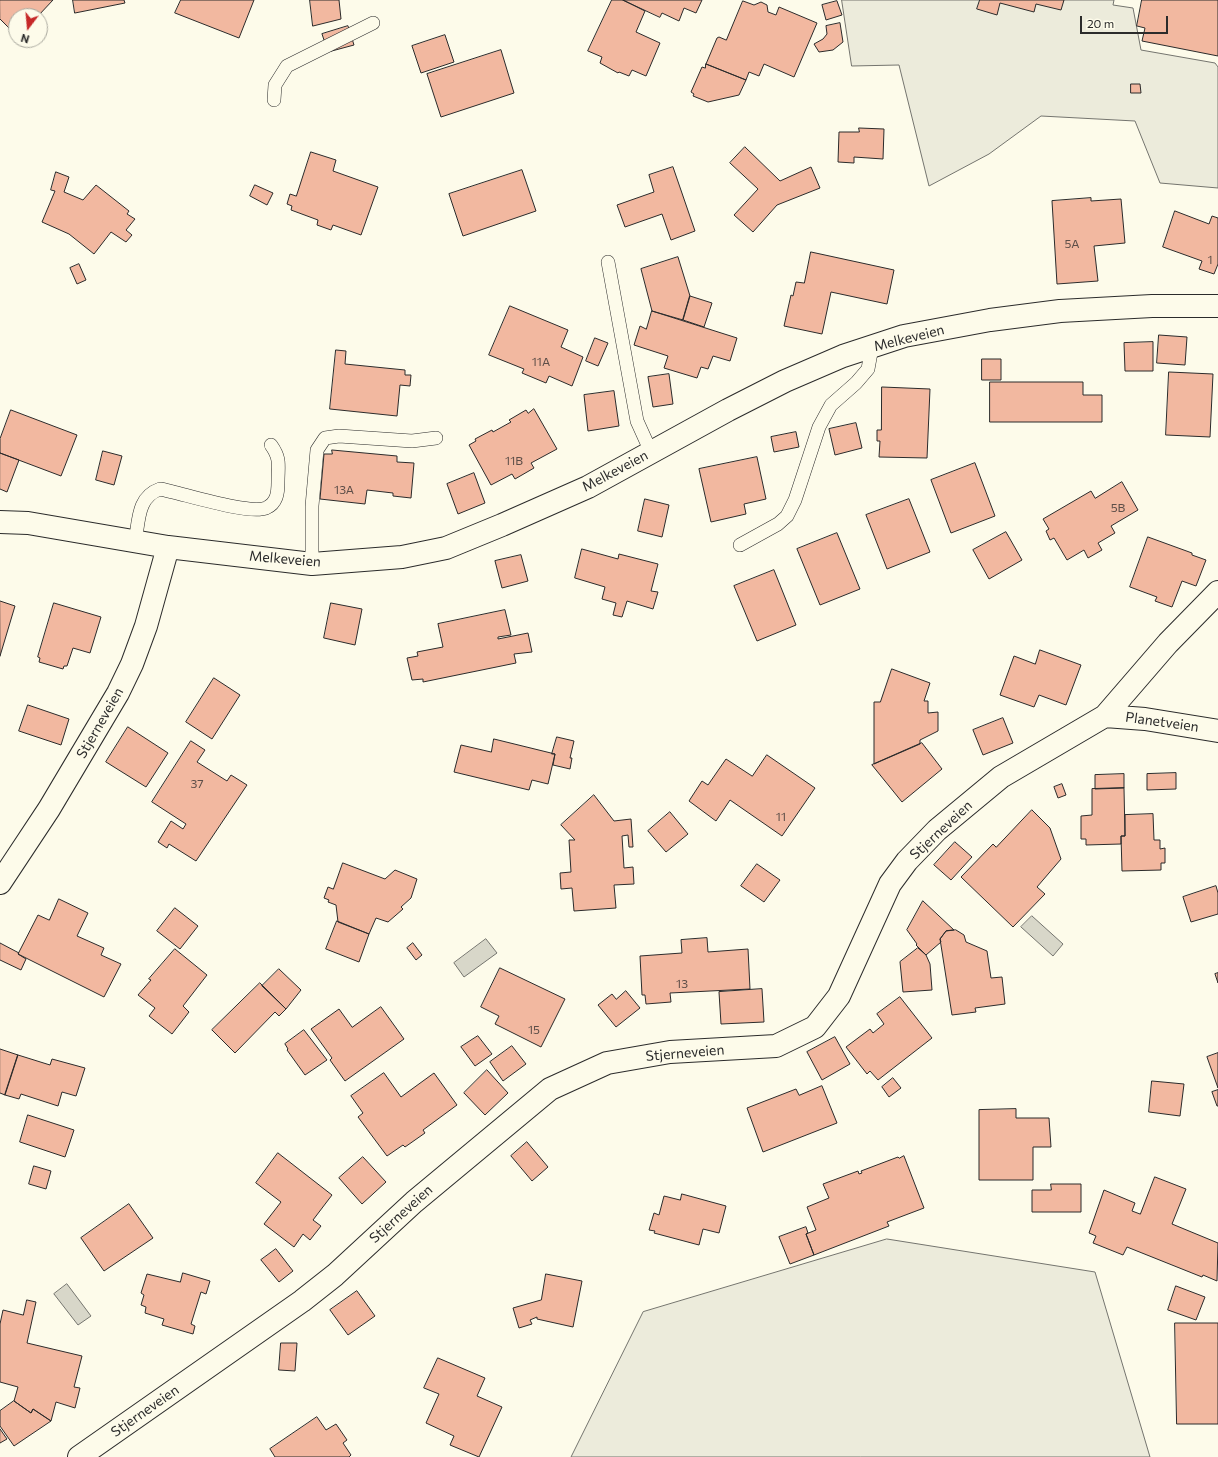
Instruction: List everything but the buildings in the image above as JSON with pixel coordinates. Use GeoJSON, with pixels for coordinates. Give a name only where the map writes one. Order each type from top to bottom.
{"type":"FeatureCollection","features":[{"type":"Feature","properties":{"kind":"street","name":"Melkeveien"},"geometry":{"type":"LineString","coordinates":[[0,522],[28,523],[168,547],[312,564],[402,557],[446,548],[588,487],[651,452],[785,382],[843,356],[904,336],[990,320],[1060,311],[1152,306],[1218,306]]}},
{"type":"Feature","properties":{"kind":"street","name":"Stjerneveien"},"geometry":{"type":"LineString","coordinates":[[0,883],[49,809],[132,664],[146,626],[168,547]]}},
{"type":"Feature","properties":{"kind":"street","name":"Stjerneveien"},"geometry":{"type":"LineString","coordinates":[[79,1457],[302,1302],[414,1202],[550,1089],[607,1063],[670,1052],[776,1046],[815,1027],[839,996],[890,884],[907,861],[937,830],[1002,777],[1105,716],[1168,643],[1218,592]]}},
{"type":"Feature","properties":{"kind":"street","name":"Planetveien"},"geometry":{"type":"LineString","coordinates":[[1105,716],[1145,719],[1218,731]]}},
{"type":"Feature","properties":{"kind":"lane"},"geometry":{"type":"LineString","coordinates":[[274,100],[275,85],[287,66],[373,23]]}},
{"type":"Feature","properties":{"kind":"lane"},"geometry":{"type":"LineString","coordinates":[[608,262],[637,421],[651,452]]}},
{"type":"Feature","properties":{"kind":"lane"},"geometry":{"type":"LineString","coordinates":[[740,545],[778,524],[787,516],[795,500],[819,427],[831,405],[856,383],[868,369],[872,347]]}},
{"type":"Feature","properties":{"kind":"lane"},"geometry":{"type":"LineString","coordinates":[[312,564],[312,506],[317,450],[325,438],[339,436],[412,441],[436,438]]}},
{"type":"Feature","properties":{"kind":"lane"},"geometry":{"type":"LineString","coordinates":[[135,542],[141,506],[147,496],[160,489],[249,510],[266,508],[272,504],[278,494],[278,456],[271,445]]}},
{"type":"Feature","properties":{"kind":"shaded area"},"geometry":{"type":"Polygon","coordinates":[[[842,0],[1114,0],[1113,5],[1133,8],[1141,50],[1215,63],[1218,67],[1218,188],[1160,183],[1135,121],[1041,116],[989,154],[929,186],[899,65],[852,66],[842,0]]]}},
{"type":"Feature","properties":{"kind":"shaded area"},"geometry":{"type":"Polygon","coordinates":[[[1032,916],[1063,944],[1053,956],[1021,927],[1032,916]]]}},
{"type":"Feature","properties":{"kind":"shaded area"},"geometry":{"type":"Polygon","coordinates":[[[486,939],[497,953],[464,977],[454,963],[486,939]]]}},
{"type":"Feature","properties":{"kind":"shaded area"},"geometry":{"type":"Polygon","coordinates":[[[887,1239],[1095,1272],[1150,1457],[571,1457],[643,1312],[887,1239]]]}},
{"type":"Feature","properties":{"kind":"shaded area"},"geometry":{"type":"Polygon","coordinates":[[[67,1284],[91,1316],[78,1325],[54,1294],[67,1284]]]}}]}
